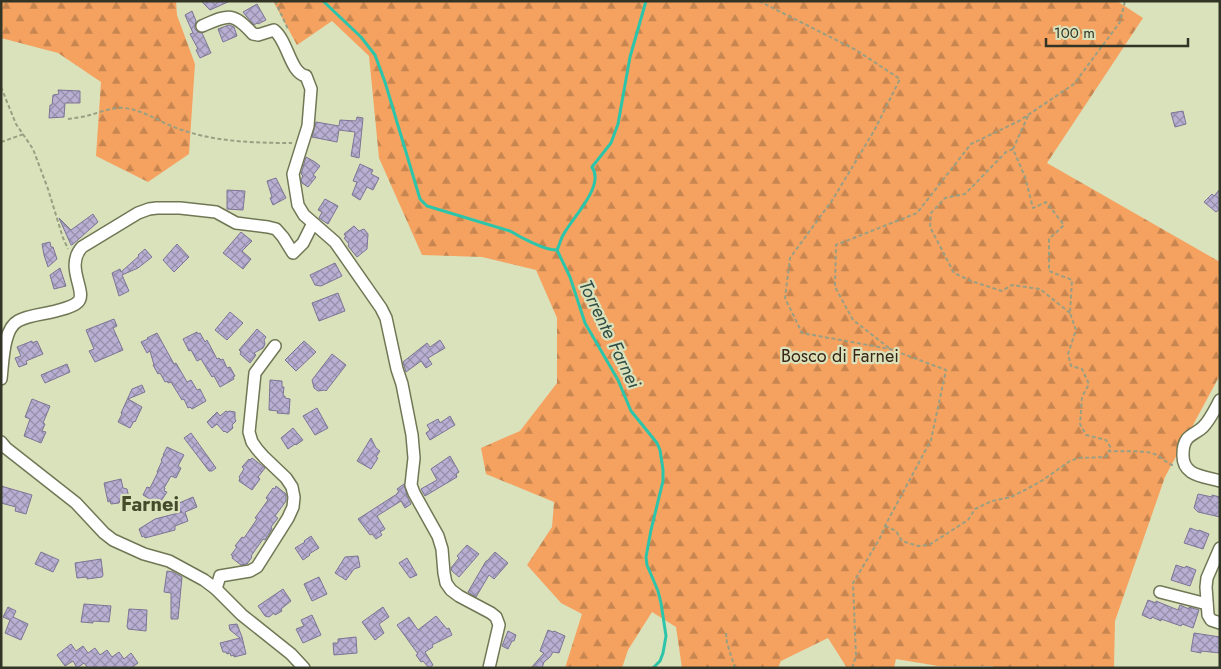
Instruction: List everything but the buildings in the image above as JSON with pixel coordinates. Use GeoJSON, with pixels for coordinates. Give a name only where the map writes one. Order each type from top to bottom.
{"type":"FeatureCollection","features":[{"type":"Feature","properties":{"kind":"street"},"geometry":{"type":"LineString","coordinates":[[202,26],[229,16],[239,20],[253,34],[258,35],[274,30],[284,44],[296,70],[301,75],[306,76],[311,89],[308,126],[293,174],[298,205],[304,215],[335,242],[386,318],[397,369],[405,395],[412,436],[414,458],[411,484],[416,498],[438,536],[442,550],[446,583],[459,596],[492,613],[499,625],[489,668]]}},
{"type":"Feature","properties":{"kind":"street"},"geometry":{"type":"LineString","coordinates":[[1,379],[9,330],[14,324],[22,320],[66,308],[80,300],[74,268],[75,259],[82,247],[138,213],[157,208],[180,208],[216,212],[236,223],[268,227],[276,230],[294,253],[303,243],[313,223]]}},
{"type":"Feature","properties":{"kind":"street"},"geometry":{"type":"LineString","coordinates":[[216,589],[220,576],[250,571],[257,567],[293,508],[292,486],[257,449],[252,442],[249,432],[255,373],[275,346]]}},
{"type":"Feature","properties":{"kind":"street"},"geometry":{"type":"LineString","coordinates":[[1220,400],[1204,426],[1187,439],[1182,454],[1183,464],[1187,470],[1220,480]]}},
{"type":"Feature","properties":{"kind":"street"},"geometry":{"type":"LineString","coordinates":[[1,442],[76,503],[113,540],[144,554],[169,561],[204,580],[216,589],[242,615],[279,644],[304,668]]}},
{"type":"Feature","properties":{"kind":"street"},"geometry":{"type":"LineString","coordinates":[[1220,548],[1207,578],[1206,587],[1208,615],[1210,620],[1220,623]]}},
{"type":"Feature","properties":{"kind":"street"},"geometry":{"type":"LineString","coordinates":[[1160,592],[1207,604]]}},
{"type":"Feature","properties":{"kind":"path"},"geometry":{"type":"LineString","coordinates":[[759,1],[856,50],[900,78],[874,131],[833,199],[790,258],[785,298],[802,332],[890,349],[946,370],[931,440],[880,538],[853,583],[856,656],[852,668]]}},
{"type":"Feature","properties":{"kind":"path"},"geometry":{"type":"LineString","coordinates":[[890,349],[853,320],[835,287],[836,245],[917,213],[971,144],[1028,116],[1074,84],[1120,22],[1125,1]]}},
{"type":"Feature","properties":{"kind":"path"},"geometry":{"type":"LineString","coordinates":[[1,88],[16,124],[33,149],[63,238],[68,250],[75,259]]}},
{"type":"Feature","properties":{"kind":"path"},"geometry":{"type":"LineString","coordinates":[[68,119],[123,108],[137,111],[174,127],[204,136],[253,143],[294,143],[302,145]]}},
{"type":"Feature","properties":{"kind":"path"},"geometry":{"type":"LineString","coordinates":[[1028,116],[1013,149],[1006,152],[965,194],[945,198],[932,213],[930,228],[954,273],[971,281],[1002,291],[1012,285],[1040,289],[1070,313]]}},
{"type":"Feature","properties":{"kind":"path"},"geometry":{"type":"LineString","coordinates":[[1,142],[24,134]]}},
{"type":"Feature","properties":{"kind":"path"},"geometry":{"type":"LineString","coordinates":[[886,524],[885,527],[896,530],[902,541],[918,546],[929,545],[968,520],[975,509],[1025,490],[1070,461],[1079,458],[1106,457],[1111,448],[1106,440],[1086,435],[1080,424],[1082,396],[1089,384],[1082,369],[1071,366],[1068,354],[1076,330],[1070,313],[1072,280],[1049,271],[1049,239],[1064,225],[1046,202],[1033,208],[1025,177],[1013,149]]}},
{"type":"Feature","properties":{"kind":"path"},"geometry":{"type":"LineString","coordinates":[[1109,451],[1151,453],[1163,458],[1170,465],[1185,467]]}},
{"type":"Feature","properties":{"kind":"path"},"geometry":{"type":"LineString","coordinates":[[726,632],[727,643],[735,668]]}},
{"type":"Feature","properties":{"kind":"green space"},"geometry":{"type":"Polygon","coordinates":[[[1,1],[176,1],[177,15],[195,64],[189,154],[148,182],[96,156],[101,82],[58,53],[1,38],[1,1]]]}},
{"type":"Feature","properties":{"kind":"green space","name":"Bosco di Farnei"},"geometry":{"type":"Polygon","coordinates":[[[273,1],[1117,1],[1143,18],[1047,163],[1220,262],[1220,375],[1165,477],[1115,621],[1114,668],[938,666],[896,659],[894,668],[847,668],[828,638],[781,661],[778,668],[682,668],[676,627],[652,612],[628,650],[622,668],[565,668],[582,614],[561,603],[527,565],[552,527],[554,502],[486,474],[481,448],[520,431],[557,383],[557,318],[536,270],[482,257],[422,255],[379,158],[369,56],[332,21],[297,45],[273,1]]]}},
{"type":"Feature","properties":{"kind":"waterway","name":"Torrente Farnei"},"geometry":{"type":"LineString","coordinates":[[323,1],[361,37],[375,55],[420,199],[427,206],[510,231],[540,246],[557,250],[570,277],[585,323],[618,380],[631,411],[657,443],[660,450],[663,481],[646,557],[647,565],[658,591],[666,636],[660,661],[653,668]]}},
{"type":"Feature","properties":{"kind":"waterway"},"geometry":{"type":"LineString","coordinates":[[557,250],[564,234],[592,191],[595,182],[595,174],[592,167],[611,143],[618,124],[630,57],[646,1]]}},
{"type":"Feature","properties":{"kind":"district","name":"Farnei"},"geometry":{"type":"Point","coordinates":[150,504]}}]}
